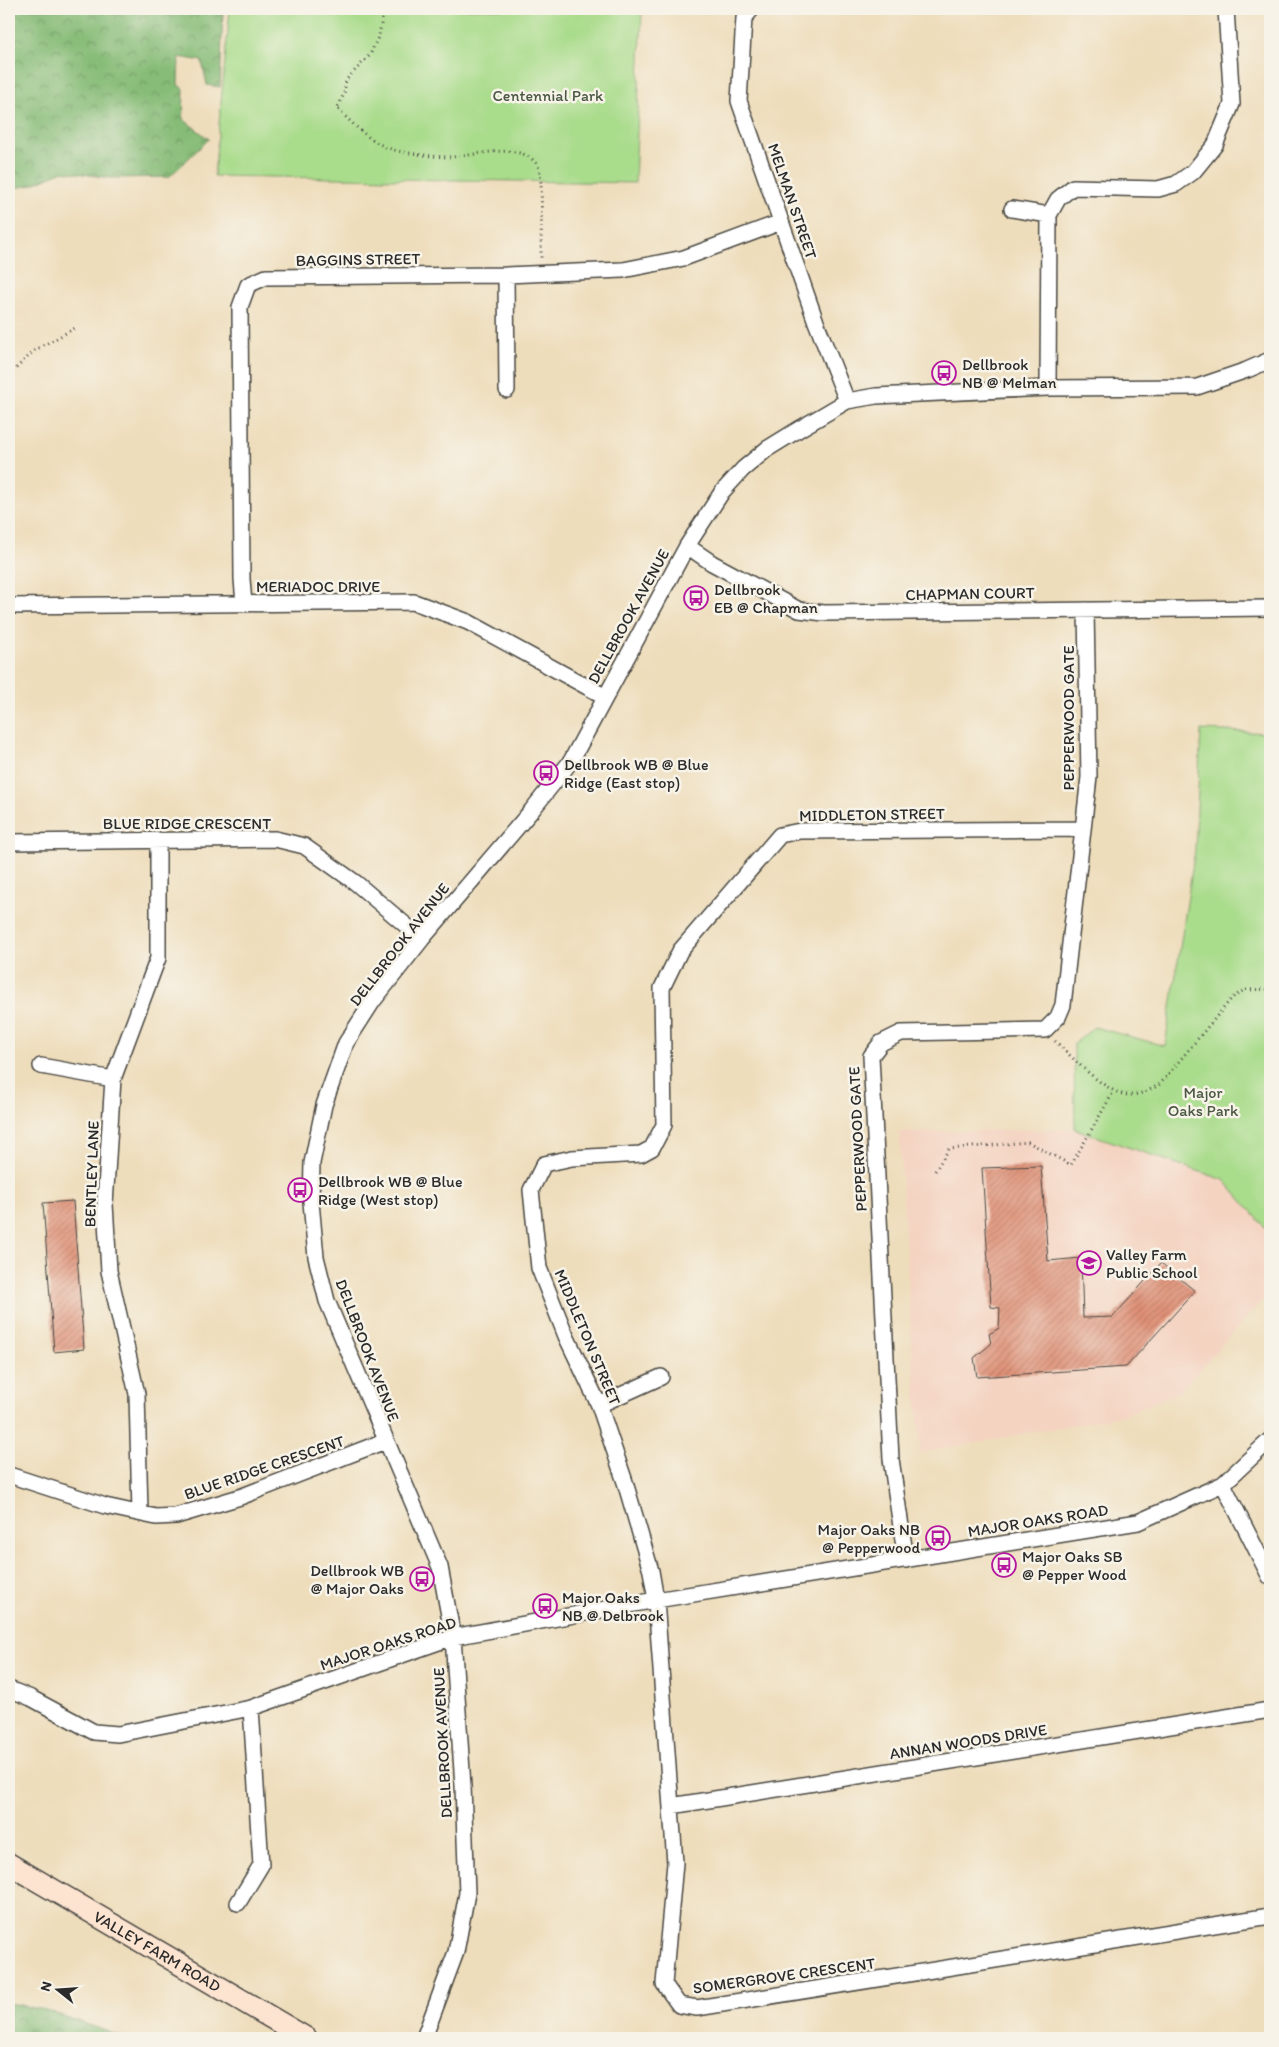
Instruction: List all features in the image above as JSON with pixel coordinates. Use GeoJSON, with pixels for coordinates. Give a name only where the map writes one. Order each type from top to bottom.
{"type":"FeatureCollection","features":[{"type":"Feature","properties":{"kind":"street","name":"MELMAN STREET"},"geometry":{"type":"LineString","coordinates":[[752,9],[744,18],[739,101],[761,158],[816,322],[847,402]]}},
{"type":"Feature","properties":{"kind":"street"},"geometry":{"type":"LineString","coordinates":[[1048,388],[1049,215],[1058,199],[1073,187],[1158,189],[1176,184],[1193,172],[1215,145],[1232,104],[1226,9]]}},
{"type":"Feature","properties":{"kind":"street"},"geometry":{"type":"LineString","coordinates":[[1012,209],[1049,215]]}},
{"type":"Feature","properties":{"kind":"street","name":"BAGGINS STREET"},"geometry":{"type":"LineString","coordinates":[[244,604],[242,570],[240,307],[248,285],[266,277],[506,275],[623,270],[684,258],[781,222]]}},
{"type":"Feature","properties":{"kind":"street"},"geometry":{"type":"LineString","coordinates":[[506,275],[507,390]]}},
{"type":"Feature","properties":{"kind":"street","name":"DELLBROOK AVENUE"},"geometry":{"type":"LineString","coordinates":[[424,2038],[456,1952],[467,1893],[463,1786],[453,1638],[440,1567],[326,1301],[316,1257],[311,1202],[312,1163],[324,1105],[346,1044],[373,1001],[422,939],[532,810],[571,761],[604,696],[687,546],[722,492],[743,469],[784,438],[847,402],[884,394],[1048,388],[1196,387],[1247,370],[1270,360]]}},
{"type":"Feature","properties":{"kind":"street","name":"CHAPMAN COURT"},"geometry":{"type":"LineString","coordinates":[[687,546],[799,610],[824,612],[1270,608]]}},
{"type":"Feature","properties":{"kind":"street","name":"MERIADOC DRIVE"},"geometry":{"type":"LineString","coordinates":[[9,606],[414,602],[468,622],[604,696]]}},
{"type":"Feature","properties":{"kind":"street","name":"PEPPERWOOD GATE"},"geometry":{"type":"LineString","coordinates":[[906,1560],[891,1459],[871,1056],[881,1043],[902,1033],[1045,1030],[1058,1017],[1063,1005],[1088,777],[1086,610]]}},
{"type":"Feature","properties":{"kind":"street","name":"MIDDLETON STREET"},"geometry":{"type":"LineString","coordinates":[[656,1600],[651,1571],[628,1491],[599,1405],[566,1336],[539,1268],[531,1190],[544,1164],[572,1158],[641,1154],[652,1148],[664,1125],[662,988],[680,951],[780,835],[800,831],[1082,829]]}},
{"type":"Feature","properties":{"kind":"street","name":"BLUE RIDGE CRESCENT"},"geometry":{"type":"LineString","coordinates":[[9,842],[275,839],[304,846],[356,883],[422,939]]}},
{"type":"Feature","properties":{"kind":"street","name":"BENTLEY LANE"},"geometry":{"type":"LineString","coordinates":[[140,1513],[138,1394],[109,1271],[105,1204],[113,1080],[158,958],[158,840]]}},
{"type":"Feature","properties":{"kind":"street"},"geometry":{"type":"LineString","coordinates":[[41,1066],[113,1080]]}},
{"type":"Feature","properties":{"kind":"street"},"geometry":{"type":"LineString","coordinates":[[599,1405],[661,1377]]}},
{"type":"Feature","properties":{"kind":"street","name":"MAJOR OAKS ROAD"},"geometry":{"type":"LineString","coordinates":[[9,1689],[31,1698],[94,1732],[118,1734],[251,1708],[453,1638],[656,1600],[1138,1522],[1222,1484],[1270,1440]]}},
{"type":"Feature","properties":{"kind":"street","name":"BLUE RIDGE CRESCENT"},"geometry":{"type":"LineString","coordinates":[[9,1475],[105,1506],[156,1516],[176,1516],[230,1500],[385,1441]]}},
{"type":"Feature","properties":{"kind":"street"},"geometry":{"type":"LineString","coordinates":[[1222,1484],[1270,1577]]}},
{"type":"Feature","properties":{"kind":"street","name":"SOMERGROVE CRESCENT"},"geometry":{"type":"LineString","coordinates":[[656,1600],[675,1863],[664,1984],[679,2005],[697,2008],[1270,1916]]}},
{"type":"Feature","properties":{"kind":"street"},"geometry":{"type":"LineString","coordinates":[[238,1903],[261,1864],[251,1708]]}},
{"type":"Feature","properties":{"kind":"street","name":"ANNAN WOODS DRIVE"},"geometry":{"type":"LineString","coordinates":[[670,1806],[1270,1710]]}},
{"type":"Feature","properties":{"kind":"street","name":"VALLEY FARM ROAD"},"geometry":{"type":"LineString","coordinates":[[9,1864],[306,2038]]}},
{"type":"Feature","properties":{"kind":"path"},"geometry":{"type":"LineString","coordinates":[[384,9],[379,35],[370,55],[346,80],[344,94],[337,108],[367,138],[397,150],[450,157],[503,152],[523,153],[532,158],[540,170],[542,272]]}},
{"type":"Feature","properties":{"kind":"path"},"geometry":{"type":"LineString","coordinates":[[9,375],[35,350],[75,328]]}},
{"type":"Feature","properties":{"kind":"path"},"geometry":{"type":"LineString","coordinates":[[1045,1030],[1081,1066],[1114,1091],[1128,1095],[1149,1091],[1160,1084],[1232,998],[1244,990],[1270,989]]}},
{"type":"Feature","properties":{"kind":"path"},"geometry":{"type":"LineString","coordinates":[[935,1171],[949,1149],[1028,1142],[1071,1165],[1114,1091]]}},
{"type":"Feature","properties":{"kind":"shaded area","name":"Valley Farm Public School"},"geometry":{"type":"Polygon","coordinates":[[[1075,1129],[1224,1180],[1270,1233],[1270,1292],[1179,1392],[1124,1415],[921,1453],[911,1335],[899,1132],[1075,1129]]]}},
{"type":"Feature","properties":{"kind":"green space"},"geometry":{"type":"Polygon","coordinates":[[[9,9],[223,9],[220,87],[207,85],[202,61],[179,57],[178,85],[184,89],[183,119],[209,139],[169,177],[110,178],[63,171],[31,185],[9,189],[9,9]]]}},
{"type":"Feature","properties":{"kind":"green space","name":"Centennial Park"},"geometry":{"type":"Polygon","coordinates":[[[230,9],[642,9],[635,183],[214,176],[230,9]]]}},
{"type":"Feature","properties":{"kind":"green space","name":"Major Oaks Park"},"geometry":{"type":"Polygon","coordinates":[[[1201,730],[1270,733],[1270,1233],[1224,1180],[1075,1129],[1074,1044],[1094,1027],[1165,1046],[1195,850],[1201,730]]]}},
{"type":"Feature","properties":{"kind":"green space"},"geometry":{"type":"Polygon","coordinates":[[[9,2003],[46,2010],[126,2038],[9,2038],[9,2003]]]}},
{"type":"Feature","properties":{"kind":"building"},"geometry":{"type":"Polygon","coordinates":[[[1041,1166],[1048,1261],[1081,1258],[1083,1318],[1113,1317],[1161,1263],[1195,1291],[1126,1367],[977,1377],[974,1358],[991,1344],[989,1334],[999,1328],[1000,1308],[991,1307],[982,1168],[1041,1166]]]}},
{"type":"Feature","properties":{"kind":"building"},"geometry":{"type":"Polygon","coordinates":[[[73,1201],[84,1349],[54,1352],[43,1203],[73,1201]]]}},
{"type":"Feature","properties":{"kind":"place","name":"Dellbrook NB @ Melman"},"geometry":{"type":"Point","coordinates":[944,373]}},
{"type":"Feature","properties":{"kind":"place","name":"Dellbrook EB @ Chapman"},"geometry":{"type":"Point","coordinates":[696,598]}},
{"type":"Feature","properties":{"kind":"place","name":"Dellbrook WB @ Blue Ridge (East stop)"},"geometry":{"type":"Point","coordinates":[546,773]}},
{"type":"Feature","properties":{"kind":"place","name":"Dellbrook WB @ Blue Ridge (West stop)"},"geometry":{"type":"Point","coordinates":[300,1190]}},
{"type":"Feature","properties":{"kind":"place","name":"Valley Farm Public School"},"geometry":{"type":"Point","coordinates":[1089,1263]}},
{"type":"Feature","properties":{"kind":"place","name":"Major Oaks NB @ Pepperwood"},"geometry":{"type":"Point","coordinates":[938,1538]}},
{"type":"Feature","properties":{"kind":"place","name":"Major Oaks SB @ Pepper Wood"},"geometry":{"type":"Point","coordinates":[1004,1565]}},
{"type":"Feature","properties":{"kind":"place","name":"Dellbrook WB @ Major Oaks"},"geometry":{"type":"Point","coordinates":[422,1579]}},
{"type":"Feature","properties":{"kind":"place","name":"Major Oaks NB @ Delbrook"},"geometry":{"type":"Point","coordinates":[545,1606]}}]}
